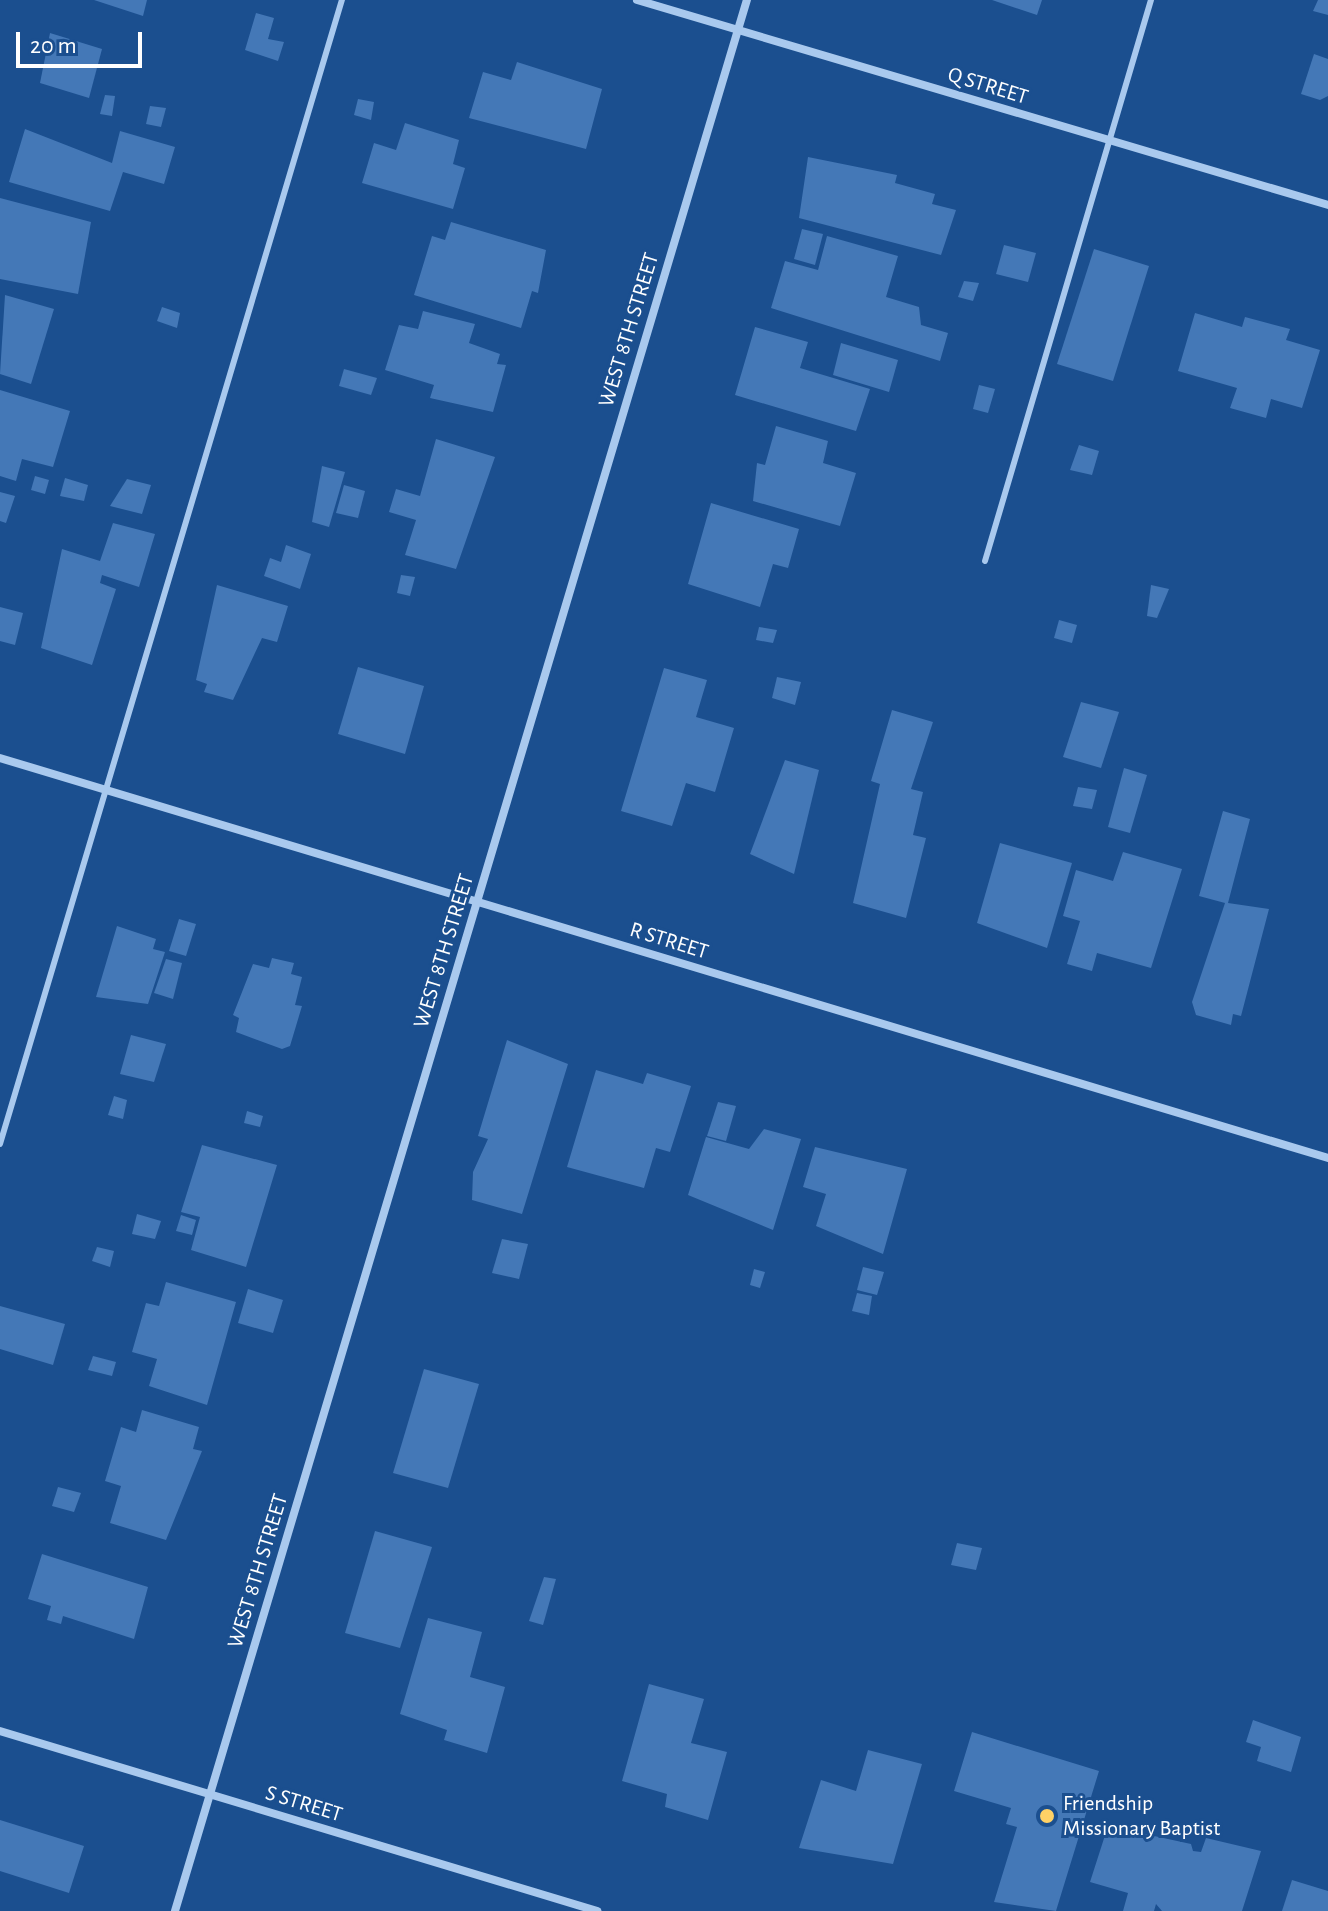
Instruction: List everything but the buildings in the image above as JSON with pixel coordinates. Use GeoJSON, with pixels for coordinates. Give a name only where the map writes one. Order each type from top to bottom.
{"type":"FeatureCollection","features":[{"type":"Feature","properties":{"kind":"street","name":"Q STREET"},"geometry":{"type":"LineString","coordinates":[[637,0],[1328,205]]}},
{"type":"Feature","properties":{"kind":"street","name":"WEST 8TH STREET"},"geometry":{"type":"LineString","coordinates":[[175,1911],[747,0]]}},
{"type":"Feature","properties":{"kind":"street","name":"R STREET"},"geometry":{"type":"LineString","coordinates":[[0,758],[1328,1158]]}},
{"type":"Feature","properties":{"kind":"street","name":"S STREET"},"geometry":{"type":"LineString","coordinates":[[0,1731],[597,1911]]}},
{"type":"Feature","properties":{"kind":"lane"},"geometry":{"type":"LineString","coordinates":[[0,1144],[342,0]]}},
{"type":"Feature","properties":{"kind":"lane"},"geometry":{"type":"LineString","coordinates":[[985,561],[1151,0]]}},
{"type":"Feature","properties":{"kind":"place","name":"Friendship Missionary Baptist"},"geometry":{"type":"Point","coordinates":[1047,1816]}}]}
